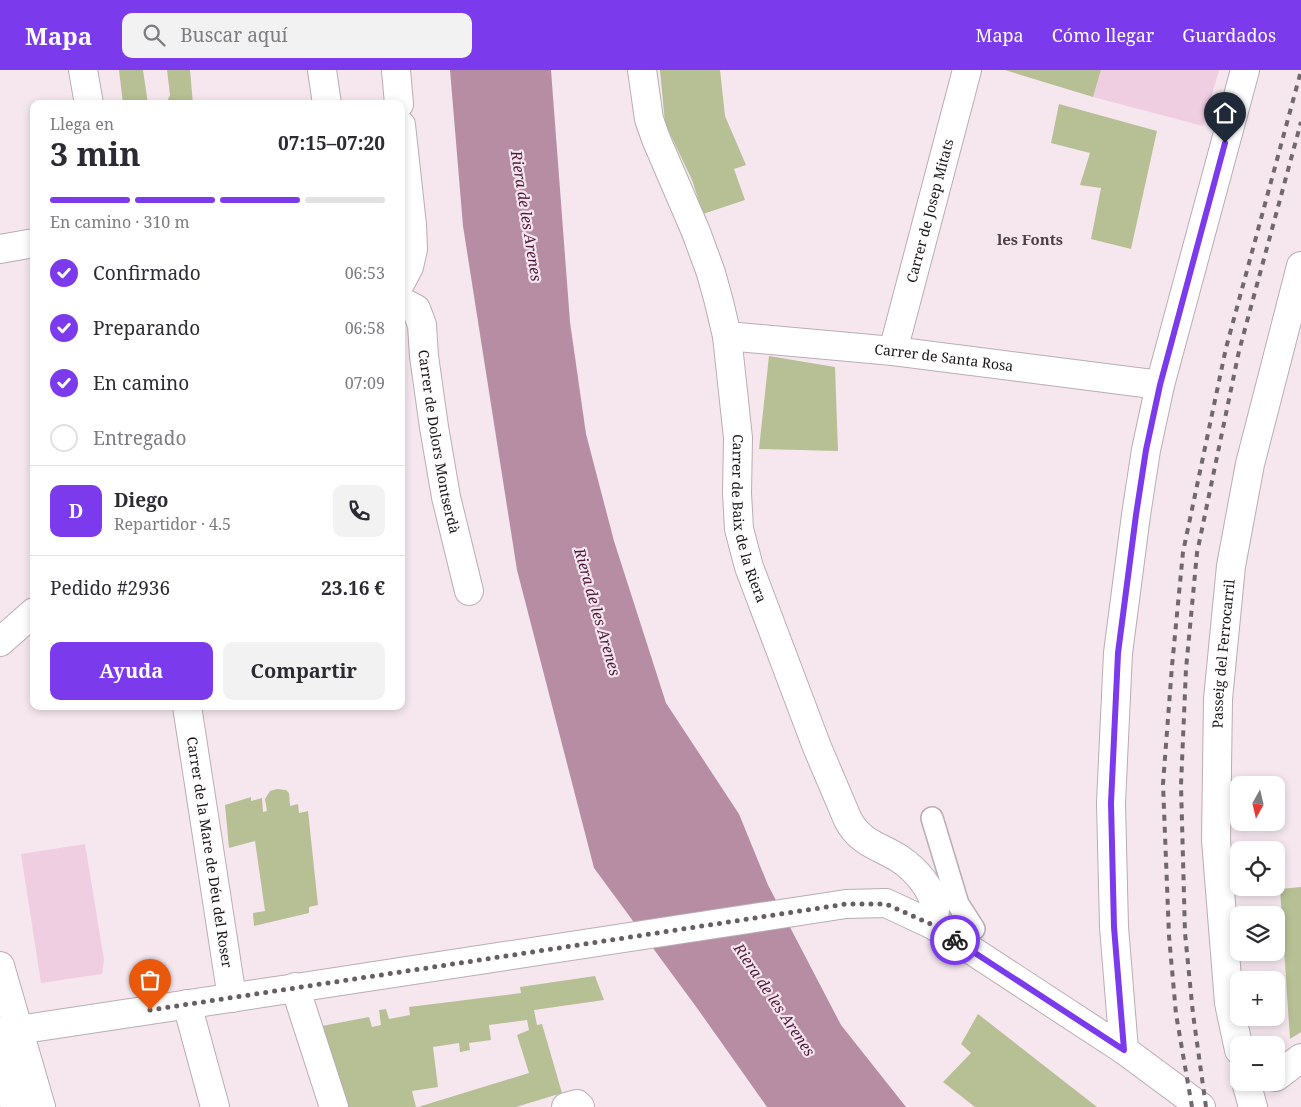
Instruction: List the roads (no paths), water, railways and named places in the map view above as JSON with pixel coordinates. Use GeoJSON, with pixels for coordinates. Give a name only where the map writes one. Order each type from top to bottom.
{"type":"FeatureCollection","features":[{"type":"Feature","properties":{"kind":"street"},"geometry":{"type":"LineString","coordinates":[[83,70],[88,100]]}},
{"type":"Feature","properties":{"kind":"street"},"geometry":{"type":"LineString","coordinates":[[322,70],[326,100]]}},
{"type":"Feature","properties":{"kind":"street"},"geometry":{"type":"LineString","coordinates":[[396,70],[399,100]]}},
{"type":"Feature","properties":{"kind":"street","name":"Carrer de Baix de la Riera"},"geometry":{"type":"LineString","coordinates":[[642,70],[650,119],[656,139],[696,232],[720,302],[727,336],[738,438],[737,493],[739,529],[749,567],[817,747],[853,830],[871,844],[900,860],[922,879],[932,896],[935,910],[933,925]]}},
{"type":"Feature","properties":{"kind":"street","name":"Carrer de Josep Mitats"},"geometry":{"type":"LineString","coordinates":[[894,351],[967,70]]}},
{"type":"Feature","properties":{"kind":"street"},"geometry":{"type":"LineString","coordinates":[[1124,1050],[1114,927],[1111,803],[1118,653],[1146,450],[1160,385],[1244,70]]}},
{"type":"Feature","properties":{"kind":"street"},"geometry":{"type":"LineString","coordinates":[[405,161],[413,249],[409,267],[405,274]]}},
{"type":"Feature","properties":{"kind":"street"},"geometry":{"type":"LineString","coordinates":[[0,249],[30,244]]}},
{"type":"Feature","properties":{"kind":"street","name":"Passeig del Ferrocarril"},"geometry":{"type":"LineString","coordinates":[[1236,1036],[1229,1003],[1216,840],[1218,698],[1231,566],[1250,464],[1301,266]]}},
{"type":"Feature","properties":{"kind":"street","name":"Carrer de Dolors Montserdà"},"geometry":{"type":"LineString","coordinates":[[405,303],[416,309],[422,325],[424,356],[446,497],[469,590]]}},
{"type":"Feature","properties":{"kind":"street","name":"Carrer de Santa Rosa"},"geometry":{"type":"LineString","coordinates":[[727,336],[894,351],[1160,385]]}},
{"type":"Feature","properties":{"kind":"street"},"geometry":{"type":"LineString","coordinates":[[0,642],[30,616]]}},
{"type":"Feature","properties":{"kind":"street","name":"Carrer de la Mare de Déu del Roser"},"geometry":{"type":"LineString","coordinates":[[188,710],[232,998]]}},
{"type":"Feature","properties":{"kind":"street"},"geometry":{"type":"LineString","coordinates":[[932,818],[958,904],[974,930]]}},
{"type":"Feature","properties":{"kind":"street"},"geometry":{"type":"LineString","coordinates":[[9,1031],[846,904],[886,904],[933,925],[1124,1050],[1201,1107]]}},
{"type":"Feature","properties":{"kind":"street"},"geometry":{"type":"LineString","coordinates":[[0,966],[9,1031],[41,1107]]}},
{"type":"Feature","properties":{"kind":"street"},"geometry":{"type":"LineString","coordinates":[[295,987],[334,1107]]}},
{"type":"Feature","properties":{"kind":"street"},"geometry":{"type":"LineString","coordinates":[[187,1004],[214,1107]]}},
{"type":"Feature","properties":{"kind":"street"},"geometry":{"type":"LineString","coordinates":[[0,1053],[16,1107]]}},
{"type":"Feature","properties":{"kind":"street"},"geometry":{"type":"LineString","coordinates":[[1285,1070],[1301,1058]]}},
{"type":"Feature","properties":{"kind":"water","name":"Riera de les Arenes"},"geometry":{"type":"Polygon","coordinates":[[[450,70],[551,70],[570,322],[586,434],[614,541],[666,703],[739,814],[768,885],[841,1025],[906,1107],[767,1107],[594,868],[517,570],[463,226],[450,70]]]}},
{"type":"Feature","properties":{"kind":"railway"},"geometry":{"type":"LineString","coordinates":[[1192,1107],[1176,1014],[1169,936],[1163,784],[1183,552],[1226,348],[1301,71]]}},
{"type":"Feature","properties":{"kind":"railway"},"geometry":{"type":"LineString","coordinates":[[1206,1107],[1193,1014],[1185,933],[1181,785],[1186,669],[1197,553],[1239,351],[1301,122]]}},
{"type":"Feature","properties":{"kind":"district","name":"les Fonts"},"geometry":{"type":"Point","coordinates":[1030,240]}}]}
